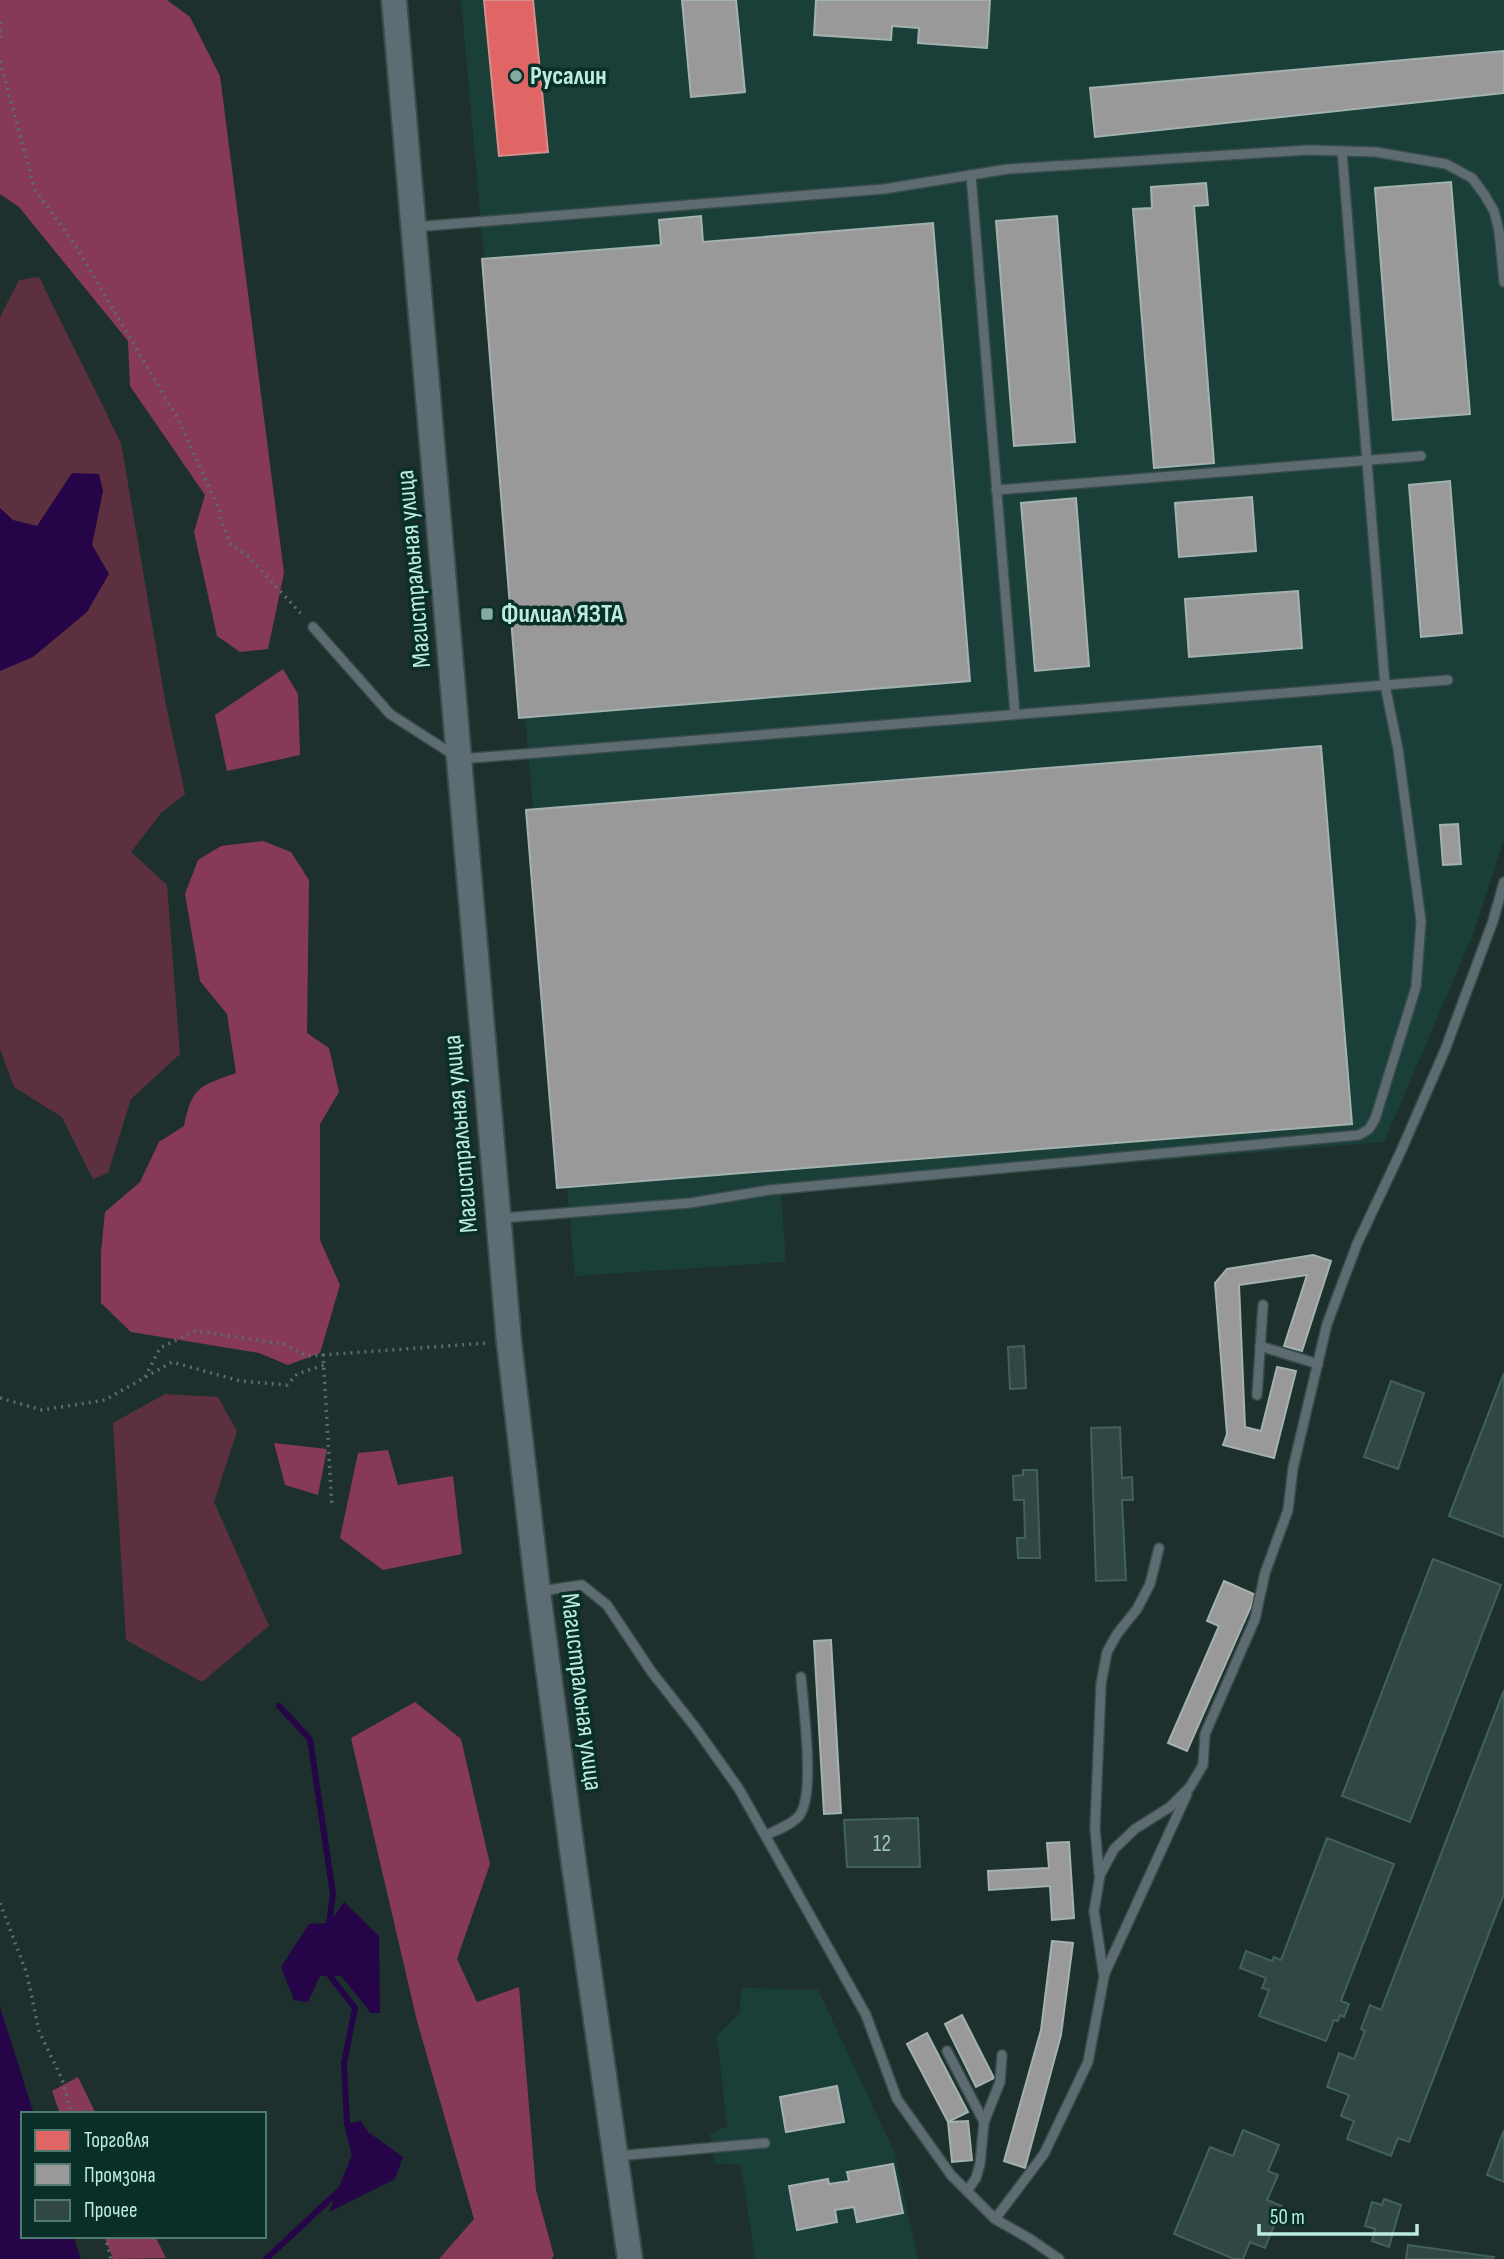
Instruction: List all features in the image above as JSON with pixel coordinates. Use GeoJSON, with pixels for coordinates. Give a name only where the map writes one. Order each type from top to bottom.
{"type":"FeatureCollection","features":[{"type":"Feature","properties":{"kind":"main road","name":"Магистральная улица"},"geometry":{"type":"LineString","coordinates":[[394,0],[509,1342],[538,1592],[629,2259]]}},
{"type":"Feature","properties":{"kind":"lane"},"geometry":{"type":"LineString","coordinates":[[412,228],[884,190],[1008,169],[1309,150],[1376,152],[1446,164],[1472,178],[1493,211],[1499,231],[1504,282]]}},
{"type":"Feature","properties":{"kind":"lane"},"geometry":{"type":"LineString","coordinates":[[498,1219],[690,1203],[769,1190],[1359,1135],[1369,1129],[1376,1119],[1416,987],[1421,921],[1398,749],[1385,685],[1342,151]]}},
{"type":"Feature","properties":{"kind":"lane"},"geometry":{"type":"LineString","coordinates":[[971,175],[1015,714]]}},
{"type":"Feature","properties":{"kind":"lane"},"geometry":{"type":"LineString","coordinates":[[996,490],[1421,456]]}},
{"type":"Feature","properties":{"kind":"lane"},"geometry":{"type":"LineString","coordinates":[[313,627],[390,714],[460,759],[1448,680]]}},
{"type":"Feature","properties":{"kind":"lane"},"geometry":{"type":"LineString","coordinates":[[995,2219],[1044,2154],[1088,2062],[1104,1977],[1190,1787],[1203,1765],[1205,1734],[1255,1619],[1265,1573],[1288,1510],[1293,1468],[1326,1324],[1357,1244],[1445,1050],[1493,921],[1504,883]]}},
{"type":"Feature","properties":{"kind":"lane"},"geometry":{"type":"LineString","coordinates":[[1257,1395],[1263,1305]]}},
{"type":"Feature","properties":{"kind":"lane"},"geometry":{"type":"LineString","coordinates":[[1260,1346],[1318,1364]]}},
{"type":"Feature","properties":{"kind":"lane"},"geometry":{"type":"LineString","coordinates":[[1104,1977],[1094,1911],[1100,1875],[1095,1828],[1101,1684],[1107,1652],[1137,1609],[1150,1584],[1159,1548]]}},
{"type":"Feature","properties":{"kind":"lane"},"geometry":{"type":"LineString","coordinates":[[538,1592],[582,1586],[607,1605],[651,1671],[739,1789],[866,2015],[897,2099],[950,2175],[995,2219],[1059,2259]]}},
{"type":"Feature","properties":{"kind":"lane"},"geometry":{"type":"LineString","coordinates":[[766,1835],[799,1815],[806,1803],[808,1782],[801,1677]]}},
{"type":"Feature","properties":{"kind":"lane"},"geometry":{"type":"LineString","coordinates":[[1100,1875],[1114,1849],[1135,1829],[1170,1807],[1190,1787]]}},
{"type":"Feature","properties":{"kind":"lane"},"geometry":{"type":"LineString","coordinates":[[947,2051],[984,2123]]}},
{"type":"Feature","properties":{"kind":"lane"},"geometry":{"type":"LineString","coordinates":[[967,2191],[976,2178],[980,2164],[984,2123],[1000,2082],[1002,2056]]}},
{"type":"Feature","properties":{"kind":"lane"},"geometry":{"type":"LineString","coordinates":[[614,2157],[765,2143]]}},
{"type":"Feature","properties":{"kind":"path"},"geometry":{"type":"LineString","coordinates":[[0,22],[0,39]]}},
{"type":"Feature","properties":{"kind":"path"},"geometry":{"type":"LineString","coordinates":[[0,61],[35,190],[74,243],[178,421],[219,509],[231,545],[248,556],[271,579],[313,627]]}},
{"type":"Feature","properties":{"kind":"path"},"geometry":{"type":"LineString","coordinates":[[145,1377],[160,1348],[195,1331],[284,1344],[307,1356],[509,1342]]}},
{"type":"Feature","properties":{"kind":"path"},"geometry":{"type":"LineString","coordinates":[[323,1354],[332,1507]]}},
{"type":"Feature","properties":{"kind":"path"},"geometry":{"type":"LineString","coordinates":[[0,1398],[42,1410],[105,1400],[172,1362],[240,1381],[287,1385],[297,1374],[324,1365]]}},
{"type":"Feature","properties":{"kind":"path"},"geometry":{"type":"LineString","coordinates":[[0,1903],[27,1974],[39,2031],[62,2079],[71,2112]]}},
{"type":"Feature","properties":{"kind":"path"},"geometry":{"type":"LineString","coordinates":[[106,2238],[111,2259]]}},
{"type":"Feature","properties":{"kind":"shaded area"},"geometry":{"type":"Polygon","coordinates":[[[0,0],[167,0],[190,17],[220,76],[284,573],[268,649],[240,652],[217,636],[194,532],[205,495],[130,386],[128,341],[19,207],[0,194],[0,0]]]}},
{"type":"Feature","properties":{"kind":"shaded area"},"geometry":{"type":"Polygon","coordinates":[[[461,0],[1504,0],[1504,839],[1474,932],[1384,1142],[781,1192],[786,1262],[575,1276],[461,0]]]}},
{"type":"Feature","properties":{"kind":"shaded area"},"geometry":{"type":"Polygon","coordinates":[[[39,277],[121,443],[165,700],[185,794],[161,813],[131,852],[167,885],[180,1054],[131,1099],[108,1173],[93,1179],[62,1117],[14,1087],[0,1049],[0,317],[19,280],[39,277]]]}},
{"type":"Feature","properties":{"kind":"shaded area"},"geometry":{"type":"Polygon","coordinates":[[[72,473],[99,474],[103,491],[92,545],[109,574],[87,612],[33,657],[0,671],[0,508],[13,520],[37,526],[72,473]]]}},
{"type":"Feature","properties":{"kind":"shaded area"},"geometry":{"type":"Polygon","coordinates":[[[283,669],[298,694],[300,755],[227,771],[215,715],[283,669]]]}},
{"type":"Feature","properties":{"kind":"shaded area"},"geometry":{"type":"Polygon","coordinates":[[[263,841],[291,852],[309,880],[307,1033],[329,1048],[339,1092],[320,1124],[320,1240],[340,1285],[320,1353],[288,1365],[259,1353],[131,1332],[101,1303],[101,1252],[105,1212],[140,1182],[159,1142],[184,1126],[194,1095],[206,1085],[236,1073],[227,1014],[200,981],[185,894],[198,860],[221,846],[263,841]]]}},
{"type":"Feature","properties":{"kind":"shaded area"},"geometry":{"type":"Polygon","coordinates":[[[165,1394],[218,1397],[237,1431],[214,1502],[269,1626],[202,1682],[126,1640],[113,1423],[165,1394]]]}},
{"type":"Feature","properties":{"kind":"shaded area"},"geometry":{"type":"Polygon","coordinates":[[[274,1443],[327,1449],[318,1495],[285,1485],[274,1443]]]}},
{"type":"Feature","properties":{"kind":"shaded area"},"geometry":{"type":"Polygon","coordinates":[[[388,1450],[398,1485],[453,1476],[462,1554],[383,1570],[340,1538],[358,1453],[388,1450]]]}},
{"type":"Feature","properties":{"kind":"shaded area"},"geometry":{"type":"Polygon","coordinates":[[[415,1702],[461,1739],[490,1864],[457,1959],[477,2002],[519,1987],[536,2190],[554,2256],[551,2259],[439,2259],[474,2219],[417,2021],[351,1738],[415,1702]]]}},
{"type":"Feature","properties":{"kind":"shaded area"},"geometry":{"type":"Polygon","coordinates":[[[344,1902],[379,1936],[380,2013],[371,2013],[341,1976],[320,1976],[308,2002],[294,2000],[281,1967],[309,1924],[329,1923],[344,1902]]]}},
{"type":"Feature","properties":{"kind":"shaded area"},"geometry":{"type":"Polygon","coordinates":[[[741,1988],[818,1990],[894,2151],[918,2259],[755,2259],[741,2165],[715,2163],[710,2134],[727,2126],[717,2036],[740,2013],[741,1988]]]}},
{"type":"Feature","properties":{"kind":"shaded area"},"geometry":{"type":"Polygon","coordinates":[[[0,2007],[33,2112],[21,2112],[21,2238],[74,2238],[81,2259],[0,2259],[0,2007]]]}},
{"type":"Feature","properties":{"kind":"shaded area"},"geometry":{"type":"Polygon","coordinates":[[[78,2077],[95,2112],[59,2112],[52,2091],[78,2077]]]}},
{"type":"Feature","properties":{"kind":"shaded area"},"geometry":{"type":"Polygon","coordinates":[[[361,2121],[368,2132],[403,2157],[395,2179],[329,2212],[354,2150],[347,2124],[361,2121]]]}},
{"type":"Feature","properties":{"kind":"shaded area"},"geometry":{"type":"Polygon","coordinates":[[[105,2238],[156,2238],[166,2258],[113,2259],[105,2238]]]}},
{"type":"Feature","properties":{"kind":"building: Торговля","name":"Русалин"},"geometry":{"type":"Polygon","coordinates":[[[484,0],[533,0],[548,152],[499,156],[484,0]]]}},
{"type":"Feature","properties":{"kind":"building: Промзона"},"geometry":{"type":"Polygon","coordinates":[[[682,0],[736,0],[745,92],[691,97],[682,0]]]}},
{"type":"Feature","properties":{"kind":"building: Промзона"},"geometry":{"type":"Polygon","coordinates":[[[816,0],[990,0],[987,48],[918,43],[919,28],[892,26],[891,40],[814,35],[816,0]]]}},
{"type":"Feature","properties":{"kind":"building: Промзона"},"geometry":{"type":"Polygon","coordinates":[[[1504,51],[1504,93],[1095,137],[1090,88],[1504,51]]]}},
{"type":"Feature","properties":{"kind":"building: Промзона"},"geometry":{"type":"Polygon","coordinates":[[[1451,182],[1470,414],[1393,420],[1375,188],[1451,182]]]}},
{"type":"Feature","properties":{"kind":"building: Промзона"},"geometry":{"type":"Polygon","coordinates":[[[1206,183],[1208,205],[1194,206],[1214,463],[1154,468],[1133,209],[1152,208],[1151,187],[1206,183]]]}},
{"type":"Feature","properties":{"kind":"building: Промзона"},"geometry":{"type":"Polygon","coordinates":[[[701,216],[703,242],[933,223],[970,681],[519,718],[482,259],[661,245],[659,220],[701,216]]]}},
{"type":"Feature","properties":{"kind":"building: Промзона"},"geometry":{"type":"Polygon","coordinates":[[[1057,216],[1075,442],[1014,446],[996,221],[1057,216]]]}},
{"type":"Feature","properties":{"kind":"building: Промзона"},"geometry":{"type":"Polygon","coordinates":[[[1450,481],[1462,633],[1421,637],[1409,485],[1450,481]]]}},
{"type":"Feature","properties":{"kind":"building: Промзона"},"geometry":{"type":"Polygon","coordinates":[[[1252,497],[1256,551],[1179,557],[1175,503],[1252,497]]]}},
{"type":"Feature","properties":{"kind":"building: Промзона"},"geometry":{"type":"Polygon","coordinates":[[[1076,498],[1089,666],[1035,671],[1021,503],[1076,498]]]}},
{"type":"Feature","properties":{"kind":"building: Промзона"},"geometry":{"type":"Polygon","coordinates":[[[1298,591],[1302,648],[1189,657],[1185,599],[1298,591]]]}},
{"type":"Feature","properties":{"kind":"building: Промзона"},"geometry":{"type":"Polygon","coordinates":[[[1321,746],[1352,1124],[557,1188],[526,810],[1321,746]]]}},
{"type":"Feature","properties":{"kind":"building: Промзона"},"geometry":{"type":"Polygon","coordinates":[[[1458,824],[1461,864],[1443,865],[1440,825],[1458,824]]]}},
{"type":"Feature","properties":{"kind":"building: Промзона"},"geometry":{"type":"Polygon","coordinates":[[[1313,1255],[1331,1261],[1302,1351],[1284,1346],[1307,1275],[1239,1285],[1245,1427],[1261,1431],[1277,1367],[1296,1371],[1274,1458],[1223,1445],[1227,1434],[1215,1283],[1227,1269],[1313,1255]]]}},
{"type":"Feature","properties":{"kind":"building: Промзона"},"geometry":{"type":"Polygon","coordinates":[[[1224,1581],[1256,1595],[1187,1751],[1168,1743],[1219,1626],[1207,1621],[1224,1581]]]}},
{"type":"Feature","properties":{"kind":"building: Промзона"},"geometry":{"type":"Polygon","coordinates":[[[831,1640],[841,1813],[824,1814],[814,1641],[831,1640]]]}},
{"type":"Feature","properties":{"kind":"building: Промзона"},"geometry":{"type":"Polygon","coordinates":[[[1069,1842],[1074,1918],[1052,1920],[1050,1886],[989,1890],[988,1871],[1049,1868],[1047,1843],[1069,1842]]]}},
{"type":"Feature","properties":{"kind":"building: Промзона"},"geometry":{"type":"Polygon","coordinates":[[[1052,1941],[1073,1943],[1061,2035],[1025,2168],[1004,2161],[1041,2030],[1052,1941]]]}},
{"type":"Feature","properties":{"kind":"building: Промзона"},"geometry":{"type":"Polygon","coordinates":[[[962,2015],[994,2078],[976,2087],[945,2024],[962,2015]]]}},
{"type":"Feature","properties":{"kind":"building: Промзона"},"geometry":{"type":"Polygon","coordinates":[[[927,2033],[968,2112],[948,2122],[907,2044],[927,2033]]]}},
{"type":"Feature","properties":{"kind":"building: Промзона"},"geometry":{"type":"Polygon","coordinates":[[[837,2086],[844,2122],[786,2132],[780,2097],[837,2086]]]}},
{"type":"Feature","properties":{"kind":"building: Промзона"},"geometry":{"type":"Polygon","coordinates":[[[968,2121],[972,2160],[952,2162],[948,2122],[968,2121]]]}},
{"type":"Feature","properties":{"kind":"building: Промзона"},"geometry":{"type":"Polygon","coordinates":[[[893,2164],[903,2213],[857,2222],[854,2207],[835,2210],[837,2222],[797,2230],[789,2186],[828,2179],[829,2184],[849,2181],[847,2172],[893,2164]]]}},
{"type":"Feature","properties":{"kind":"building: Прочее"},"geometry":{"type":"Polygon","coordinates":[[[1024,1346],[1026,1388],[1010,1389],[1008,1347],[1024,1346]]]}},
{"type":"Feature","properties":{"kind":"building: Прочее"},"geometry":{"type":"Polygon","coordinates":[[[1504,1373],[1504,1537],[1449,1516],[1504,1373]]]}},
{"type":"Feature","properties":{"kind":"building: Прочее"},"geometry":{"type":"Polygon","coordinates":[[[1391,1381],[1424,1393],[1398,1469],[1364,1457],[1391,1381]]]}},
{"type":"Feature","properties":{"kind":"building: Прочее"},"geometry":{"type":"Polygon","coordinates":[[[1120,1427],[1122,1478],[1132,1477],[1133,1500],[1122,1500],[1126,1580],[1096,1581],[1091,1428],[1120,1427]]]}},
{"type":"Feature","properties":{"kind":"building: Прочее"},"geometry":{"type":"Polygon","coordinates":[[[1023,1470],[1037,1470],[1040,1558],[1018,1558],[1017,1538],[1025,1538],[1024,1500],[1014,1500],[1013,1476],[1023,1475],[1023,1470]]]}},
{"type":"Feature","properties":{"kind":"building: Прочее"},"geometry":{"type":"Polygon","coordinates":[[[1433,1559],[1501,1585],[1410,1822],[1342,1796],[1433,1559]]]}},
{"type":"Feature","properties":{"kind":"building: Прочее"},"geometry":{"type":"Polygon","coordinates":[[[1504,1690],[1504,1894],[1409,2142],[1398,2138],[1391,2156],[1347,2139],[1354,2121],[1341,2116],[1349,2095],[1327,2087],[1339,2053],[1354,2059],[1365,2031],[1361,2029],[1370,2005],[1381,2010],[1504,1690]]]}},
{"type":"Feature","properties":{"kind":"building: Прочее"},"geometry":{"type":"Polygon","coordinates":[[[918,1818],[920,1867],[847,1867],[844,1820],[918,1818]]]}},
{"type":"Feature","properties":{"kind":"building: Прочее"},"geometry":{"type":"Polygon","coordinates":[[[1327,1838],[1394,1864],[1341,2001],[1349,2004],[1344,2017],[1340,2015],[1338,2021],[1334,2020],[1326,2041],[1259,2016],[1269,1990],[1262,1988],[1266,1978],[1240,1968],[1246,1951],[1272,1961],[1274,1957],[1281,1960],[1327,1838]]]}},
{"type":"Feature","properties":{"kind":"building: Прочее"},"geometry":{"type":"Polygon","coordinates":[[[1243,2130],[1279,2145],[1268,2171],[1278,2175],[1267,2200],[1282,2206],[1265,2248],[1250,2242],[1243,2259],[1234,2259],[1174,2234],[1210,2147],[1233,2156],[1243,2130]]]}},
{"type":"Feature","properties":{"kind":"building: Прочее"},"geometry":{"type":"Polygon","coordinates":[[[1504,2130],[1504,2182],[1487,2175],[1504,2130]]]}},
{"type":"Feature","properties":{"kind":"building: Прочее"},"geometry":{"type":"Polygon","coordinates":[[[1384,2199],[1401,2205],[1389,2247],[1372,2241],[1375,2229],[1365,2226],[1372,2202],[1382,2205],[1384,2199]]]}},
{"type":"Feature","properties":{"kind":"building: Прочее"},"geometry":{"type":"Polygon","coordinates":[[[1408,2245],[1494,2257],[1406,2259],[1408,2245]]]}},
{"type":"Feature","properties":{"kind":"waterway"},"geometry":{"type":"LineString","coordinates":[[279,1706],[310,1739],[333,1894],[328,1931]]}},
{"type":"Feature","properties":{"kind":"waterway"},"geometry":{"type":"LineString","coordinates":[[327,1972],[355,2008],[344,2063],[347,2124],[355,2156]]}},
{"type":"Feature","properties":{"kind":"waterway"},"geometry":{"type":"LineString","coordinates":[[266,2259],[341,2189]]}},
{"type":"Feature","properties":{"kind":"place","name":"Русалин"},"geometry":{"type":"Point","coordinates":[516,76]}},
{"type":"Feature","properties":{"kind":"place","name":"Филиал ЯЗТА"},"geometry":{"type":"Point","coordinates":[487,614]}}]}
